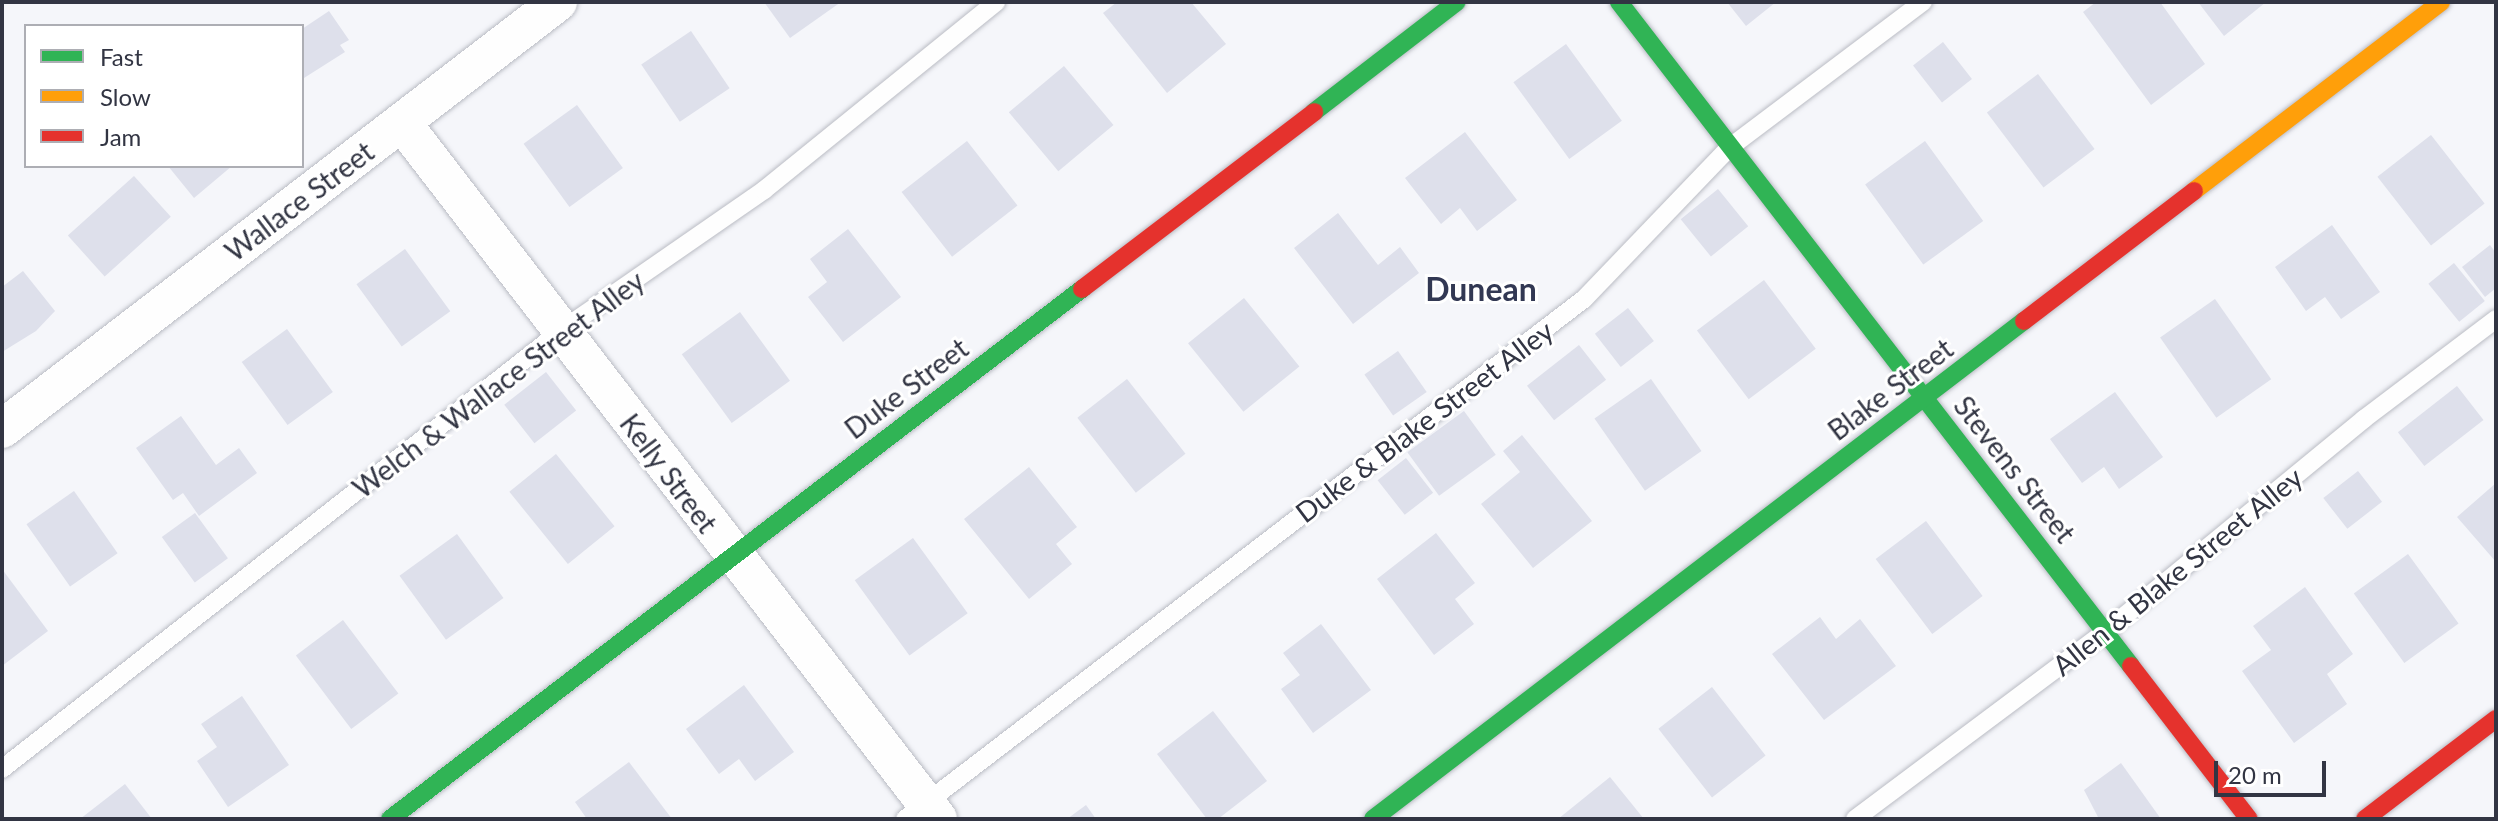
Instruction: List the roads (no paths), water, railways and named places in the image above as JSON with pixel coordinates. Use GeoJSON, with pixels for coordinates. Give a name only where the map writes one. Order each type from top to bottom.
{"type":"FeatureCollection","features":[{"type":"Feature","properties":{"kind":"street","name":"Wallace Street"},"geometry":{"type":"LineString","coordinates":[[2,429],[558,2]]}},
{"type":"Feature","properties":{"kind":"street","name":"Duke Street"},"geometry":{"type":"LineString","coordinates":[[390,819],[1457,2]]}},
{"type":"Feature","properties":{"kind":"street","name":"Stevens Street"},"geometry":{"type":"LineString","coordinates":[[1619,2],[2249,819]]}},
{"type":"Feature","properties":{"kind":"street","name":"Blake Street"},"geometry":{"type":"LineString","coordinates":[[1373,819],[2441,2]]}},
{"type":"Feature","properties":{"kind":"street","name":"Kelly Street"},"geometry":{"type":"LineString","coordinates":[[403,124],[562,330],[923,814]]}},
{"type":"Feature","properties":{"kind":"street"},"geometry":{"type":"LineString","coordinates":[[2365,819],[2496,719]]}},
{"type":"Feature","properties":{"kind":"lane","name":"Welch & Wallace Street Alley"},"geometry":{"type":"LineString","coordinates":[[2,769],[562,330],[764,190],[996,2]]}},
{"type":"Feature","properties":{"kind":"lane","name":"Duke & Blake Street Alley"},"geometry":{"type":"LineString","coordinates":[[923,814],[1584,299],[1729,148],[1923,2]]}},
{"type":"Feature","properties":{"kind":"lane","name":"Allen & Blake Street Alley"},"geometry":{"type":"LineString","coordinates":[[1855,819],[2106,631],[2364,419],[2496,319]]}},
{"type":"Feature","properties":{"kind":"district","name":"Dunean"},"geometry":{"type":"Point","coordinates":[1481,289]}}]}
